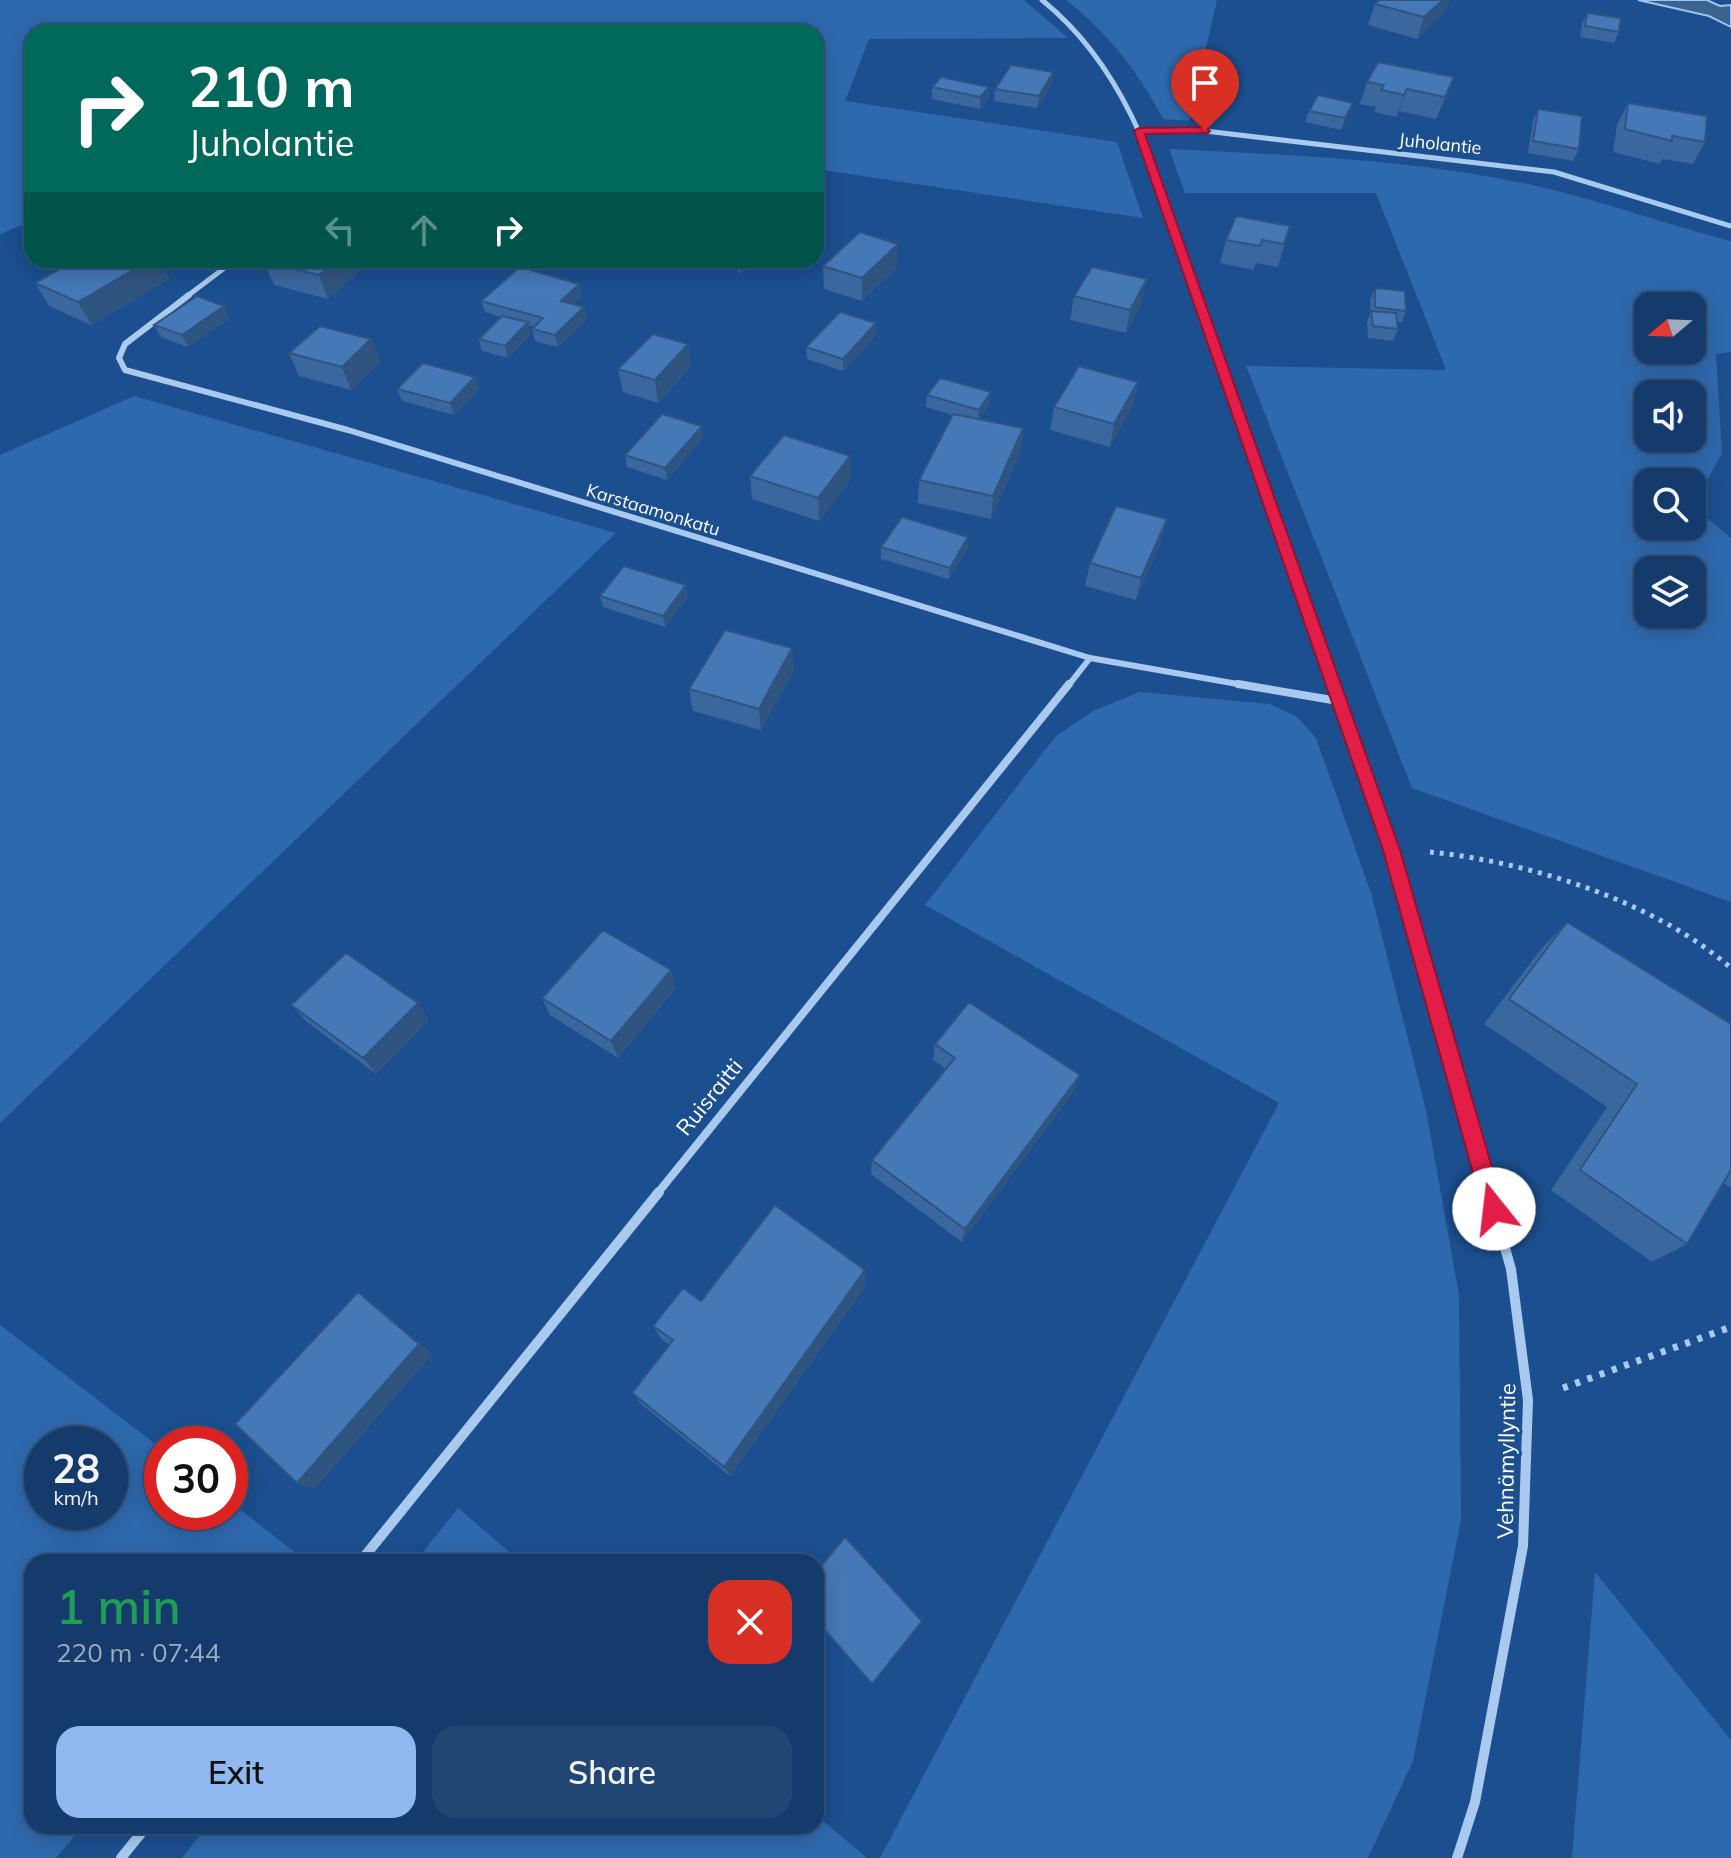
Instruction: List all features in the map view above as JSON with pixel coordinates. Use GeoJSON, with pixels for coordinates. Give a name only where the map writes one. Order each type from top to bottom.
{"type":"FeatureCollection","features":[{"type":"Feature","properties":{"kind":"street","name":"Vehnämyllyntie"},"geometry":{"type":"LineString","coordinates":[[1042,0],[1063,17],[1095,52],[1126,101],[1139,131],[1391,850],[1511,1269],[1528,1400],[1523,1546],[1475,1802],[1457,1858]]}},
{"type":"Feature","properties":{"kind":"street","name":"Juholantie"},"geometry":{"type":"LineString","coordinates":[[1139,131],[1205,131],[1554,172],[1731,226]]}},
{"type":"Feature","properties":{"kind":"street","name":"Karstaamonkatu"},"geometry":{"type":"LineString","coordinates":[[225,268],[125,344],[119,358],[125,370],[348,430],[1090,658],[1338,701]]}},
{"type":"Feature","properties":{"kind":"street","name":"Ruisraitti"},"geometry":{"type":"LineString","coordinates":[[366,1554],[1090,658]]}},
{"type":"Feature","properties":{"kind":"street"},"geometry":{"type":"LineString","coordinates":[[121,1858],[140,1834]]}},
{"type":"Feature","properties":{"kind":"path"},"geometry":{"type":"LineString","coordinates":[[1391,850],[1457,854],[1542,870],[1635,907],[1731,968]]}},
{"type":"Feature","properties":{"kind":"path"},"geometry":{"type":"LineString","coordinates":[[1528,1400],[1731,1327]]}},
{"type":"Feature","properties":{"kind":"shaded area"},"geometry":{"type":"Polygon","coordinates":[[[0,0],[1024,0],[1068,38],[869,39],[845,101],[1117,142],[1143,218],[824,170],[824,24],[24,24],[24,224],[0,234],[0,0]]]}},
{"type":"Feature","properties":{"kind":"shaded area"},"geometry":{"type":"Polygon","coordinates":[[[1066,0],[1217,0],[1189,121],[1163,119],[1121,54],[1066,0]]]}},
{"type":"Feature","properties":{"kind":"shaded area"},"geometry":{"type":"Polygon","coordinates":[[[1638,0],[1707,0],[1720,6],[1731,5],[1731,27],[1709,16],[1638,0]]]}},
{"type":"Feature","properties":{"kind":"shaded area"},"geometry":{"type":"Polygon","coordinates":[[[1169,149],[1351,160],[1487,176],[1582,198],[1731,241],[1731,352],[1716,354],[1722,453],[1706,482],[1706,468],[1634,468],[1634,540],[1706,540],[1706,517],[1731,538],[1731,902],[1412,788],[1246,366],[1446,370],[1376,193],[1185,193],[1169,149]]]}},
{"type":"Feature","properties":{"kind":"shaded area"},"geometry":{"type":"Polygon","coordinates":[[[134,396],[616,533],[0,1123],[0,455],[134,396]]]}},
{"type":"Feature","properties":{"kind":"shaded area"},"geometry":{"type":"Polygon","coordinates":[[[1140,692],[1270,704],[1297,717],[1316,738],[1371,893],[1426,1110],[1459,1295],[1461,1520],[1413,1761],[1368,1858],[880,1858],[1279,1103],[925,905],[1056,736],[1093,711],[1140,692]]]}},
{"type":"Feature","properties":{"kind":"shaded area"},"geometry":{"type":"Polygon","coordinates":[[[0,1325],[144,1435],[144,1530],[248,1530],[248,1516],[298,1554],[24,1554],[24,1834],[76,1834],[56,1858],[0,1858],[0,1325]]]}},
{"type":"Feature","properties":{"kind":"shaded area"},"geometry":{"type":"Polygon","coordinates":[[[458,1508],[512,1554],[421,1554],[458,1508]]]}},
{"type":"Feature","properties":{"kind":"shaded area"},"geometry":{"type":"Polygon","coordinates":[[[1595,1572],[1731,1740],[1731,1858],[1572,1858],[1595,1572]]]}},
{"type":"Feature","properties":{"kind":"shaded area"},"geometry":{"type":"Polygon","coordinates":[[[824,1822],[867,1858],[182,1858],[201,1834],[824,1834],[824,1822]]]}},
{"type":"Feature","properties":{"kind":"building"},"geometry":{"type":"Polygon","coordinates":[[[1379,0],[1443,0],[1424,17],[1375,4],[1379,0]]]}},
{"type":"Feature","properties":{"kind":"building"},"geometry":{"type":"Polygon","coordinates":[[[1587,13],[1621,18],[1619,32],[1585,26],[1587,13]]]}},
{"type":"Feature","properties":{"kind":"building"},"geometry":{"type":"Polygon","coordinates":[[[1378,62],[1454,77],[1445,97],[1407,89],[1404,95],[1381,90],[1384,85],[1367,82],[1378,62]]]}},
{"type":"Feature","properties":{"kind":"building"},"geometry":{"type":"Polygon","coordinates":[[[1011,65],[1053,72],[1039,96],[995,89],[1011,65]]]}},
{"type":"Feature","properties":{"kind":"building"},"geometry":{"type":"Polygon","coordinates":[[[941,77],[989,87],[980,97],[932,87],[941,77]]]}},
{"type":"Feature","properties":{"kind":"building"},"geometry":{"type":"Polygon","coordinates":[[[1318,95],[1353,103],[1345,118],[1309,111],[1318,95]]]}},
{"type":"Feature","properties":{"kind":"building"},"geometry":{"type":"Polygon","coordinates":[[[1628,103],[1707,116],[1705,142],[1672,136],[1672,141],[1625,129],[1628,103]]]}},
{"type":"Feature","properties":{"kind":"building"},"geometry":{"type":"Polygon","coordinates":[[[1538,109],[1582,116],[1579,149],[1533,141],[1538,109]]]}},
{"type":"Feature","properties":{"kind":"building"},"geometry":{"type":"Polygon","coordinates":[[[1236,216],[1290,226],[1284,244],[1262,240],[1260,246],[1226,240],[1236,216]]]}},
{"type":"Feature","properties":{"kind":"building"},"geometry":{"type":"Polygon","coordinates":[[[860,232],[898,244],[862,278],[824,265],[860,232]]]}},
{"type":"Feature","properties":{"kind":"building"},"geometry":{"type":"Polygon","coordinates":[[[1092,267],[1147,279],[1130,310],[1074,296],[1092,267]]]}},
{"type":"Feature","properties":{"kind":"building"},"geometry":{"type":"Polygon","coordinates":[[[62,268],[136,268],[78,302],[35,283],[62,268]]]}},
{"type":"Feature","properties":{"kind":"building"},"geometry":{"type":"Polygon","coordinates":[[[289,268],[327,268],[319,275],[289,268]]]}},
{"type":"Feature","properties":{"kind":"building"},"geometry":{"type":"Polygon","coordinates":[[[519,268],[523,268],[579,284],[561,301],[584,307],[555,335],[532,329],[543,318],[481,301],[519,268]]]}},
{"type":"Feature","properties":{"kind":"building"},"geometry":{"type":"Polygon","coordinates":[[[1375,288],[1405,291],[1406,311],[1375,307],[1375,288]]]}},
{"type":"Feature","properties":{"kind":"building"},"geometry":{"type":"Polygon","coordinates":[[[197,296],[224,306],[182,335],[154,325],[197,296]]]}},
{"type":"Feature","properties":{"kind":"building"},"geometry":{"type":"Polygon","coordinates":[[[1371,311],[1396,313],[1398,329],[1373,326],[1371,311]]]}},
{"type":"Feature","properties":{"kind":"building"},"geometry":{"type":"Polygon","coordinates":[[[840,312],[876,323],[843,359],[806,347],[840,312]]]}},
{"type":"Feature","properties":{"kind":"building"},"geometry":{"type":"Polygon","coordinates":[[[502,316],[528,322],[505,346],[479,339],[502,316]]]}},
{"type":"Feature","properties":{"kind":"building"},"geometry":{"type":"Polygon","coordinates":[[[320,326],[371,339],[342,367],[289,353],[320,326]]]}},
{"type":"Feature","properties":{"kind":"building"},"geometry":{"type":"Polygon","coordinates":[[[653,334],[688,344],[655,380],[618,369],[653,334]]]}},
{"type":"Feature","properties":{"kind":"building"},"geometry":{"type":"Polygon","coordinates":[[[423,363],[475,377],[450,403],[397,389],[423,363]]]}},
{"type":"Feature","properties":{"kind":"building"},"geometry":{"type":"Polygon","coordinates":[[[1079,366],[1138,382],[1114,424],[1054,407],[1079,366]]]}},
{"type":"Feature","properties":{"kind":"building"},"geometry":{"type":"Polygon","coordinates":[[[940,378],[991,392],[979,410],[927,395],[940,378]]]}},
{"type":"Feature","properties":{"kind":"building"},"geometry":{"type":"Polygon","coordinates":[[[662,414],[702,426],[665,468],[625,455],[662,414]]]}},
{"type":"Feature","properties":{"kind":"building"},"geometry":{"type":"Polygon","coordinates":[[[953,414],[1023,428],[993,496],[919,480],[953,414]]]}},
{"type":"Feature","properties":{"kind":"building"},"geometry":{"type":"Polygon","coordinates":[[[784,435],[850,456],[818,498],[750,476],[784,435]]]}},
{"type":"Feature","properties":{"kind":"building"},"geometry":{"type":"Polygon","coordinates":[[[1116,506],[1167,519],[1141,578],[1090,563],[1116,506]]]}},
{"type":"Feature","properties":{"kind":"building"},"geometry":{"type":"Polygon","coordinates":[[[902,517],[968,537],[950,568],[881,547],[902,517]]]}},
{"type":"Feature","properties":{"kind":"building"},"geometry":{"type":"Polygon","coordinates":[[[624,566],[686,585],[663,616],[600,596],[624,566]]]}},
{"type":"Feature","properties":{"kind":"building"},"geometry":{"type":"Polygon","coordinates":[[[725,630],[792,648],[759,709],[689,689],[725,630]]]}},
{"type":"Feature","properties":{"kind":"building"},"geometry":{"type":"Polygon","coordinates":[[[1567,922],[1731,1024],[1731,1170],[1687,1244],[1580,1170],[1637,1084],[1509,999],[1567,922]]]}},
{"type":"Feature","properties":{"kind":"building"},"geometry":{"type":"Polygon","coordinates":[[[603,930],[671,970],[611,1041],[542,998],[603,930]]]}},
{"type":"Feature","properties":{"kind":"building"},"geometry":{"type":"Polygon","coordinates":[[[346,953],[418,1003],[363,1058],[291,1005],[346,953]]]}},
{"type":"Feature","properties":{"kind":"building"},"geometry":{"type":"Polygon","coordinates":[[[969,1002],[1080,1075],[965,1229],[872,1160],[955,1058],[935,1044],[969,1002]]]}},
{"type":"Feature","properties":{"kind":"building"},"geometry":{"type":"Polygon","coordinates":[[[775,1205],[865,1270],[724,1467],[632,1393],[673,1340],[653,1326],[683,1288],[701,1301],[775,1205]]]}},
{"type":"Feature","properties":{"kind":"building"},"geometry":{"type":"Polygon","coordinates":[[[358,1292],[419,1344],[297,1483],[248,1436],[248,1426],[235,1424],[358,1292]]]}},
{"type":"Feature","properties":{"kind":"building"},"geometry":{"type":"Polygon","coordinates":[[[845,1537],[922,1621],[872,1684],[824,1629],[824,1562],[845,1537]]]}},
{"type":"Feature","properties":{"kind":"route"},"geometry":{"type":"LineString","coordinates":[[1205,131],[1139,131],[1391,850],[1494,1209]]}}]}
